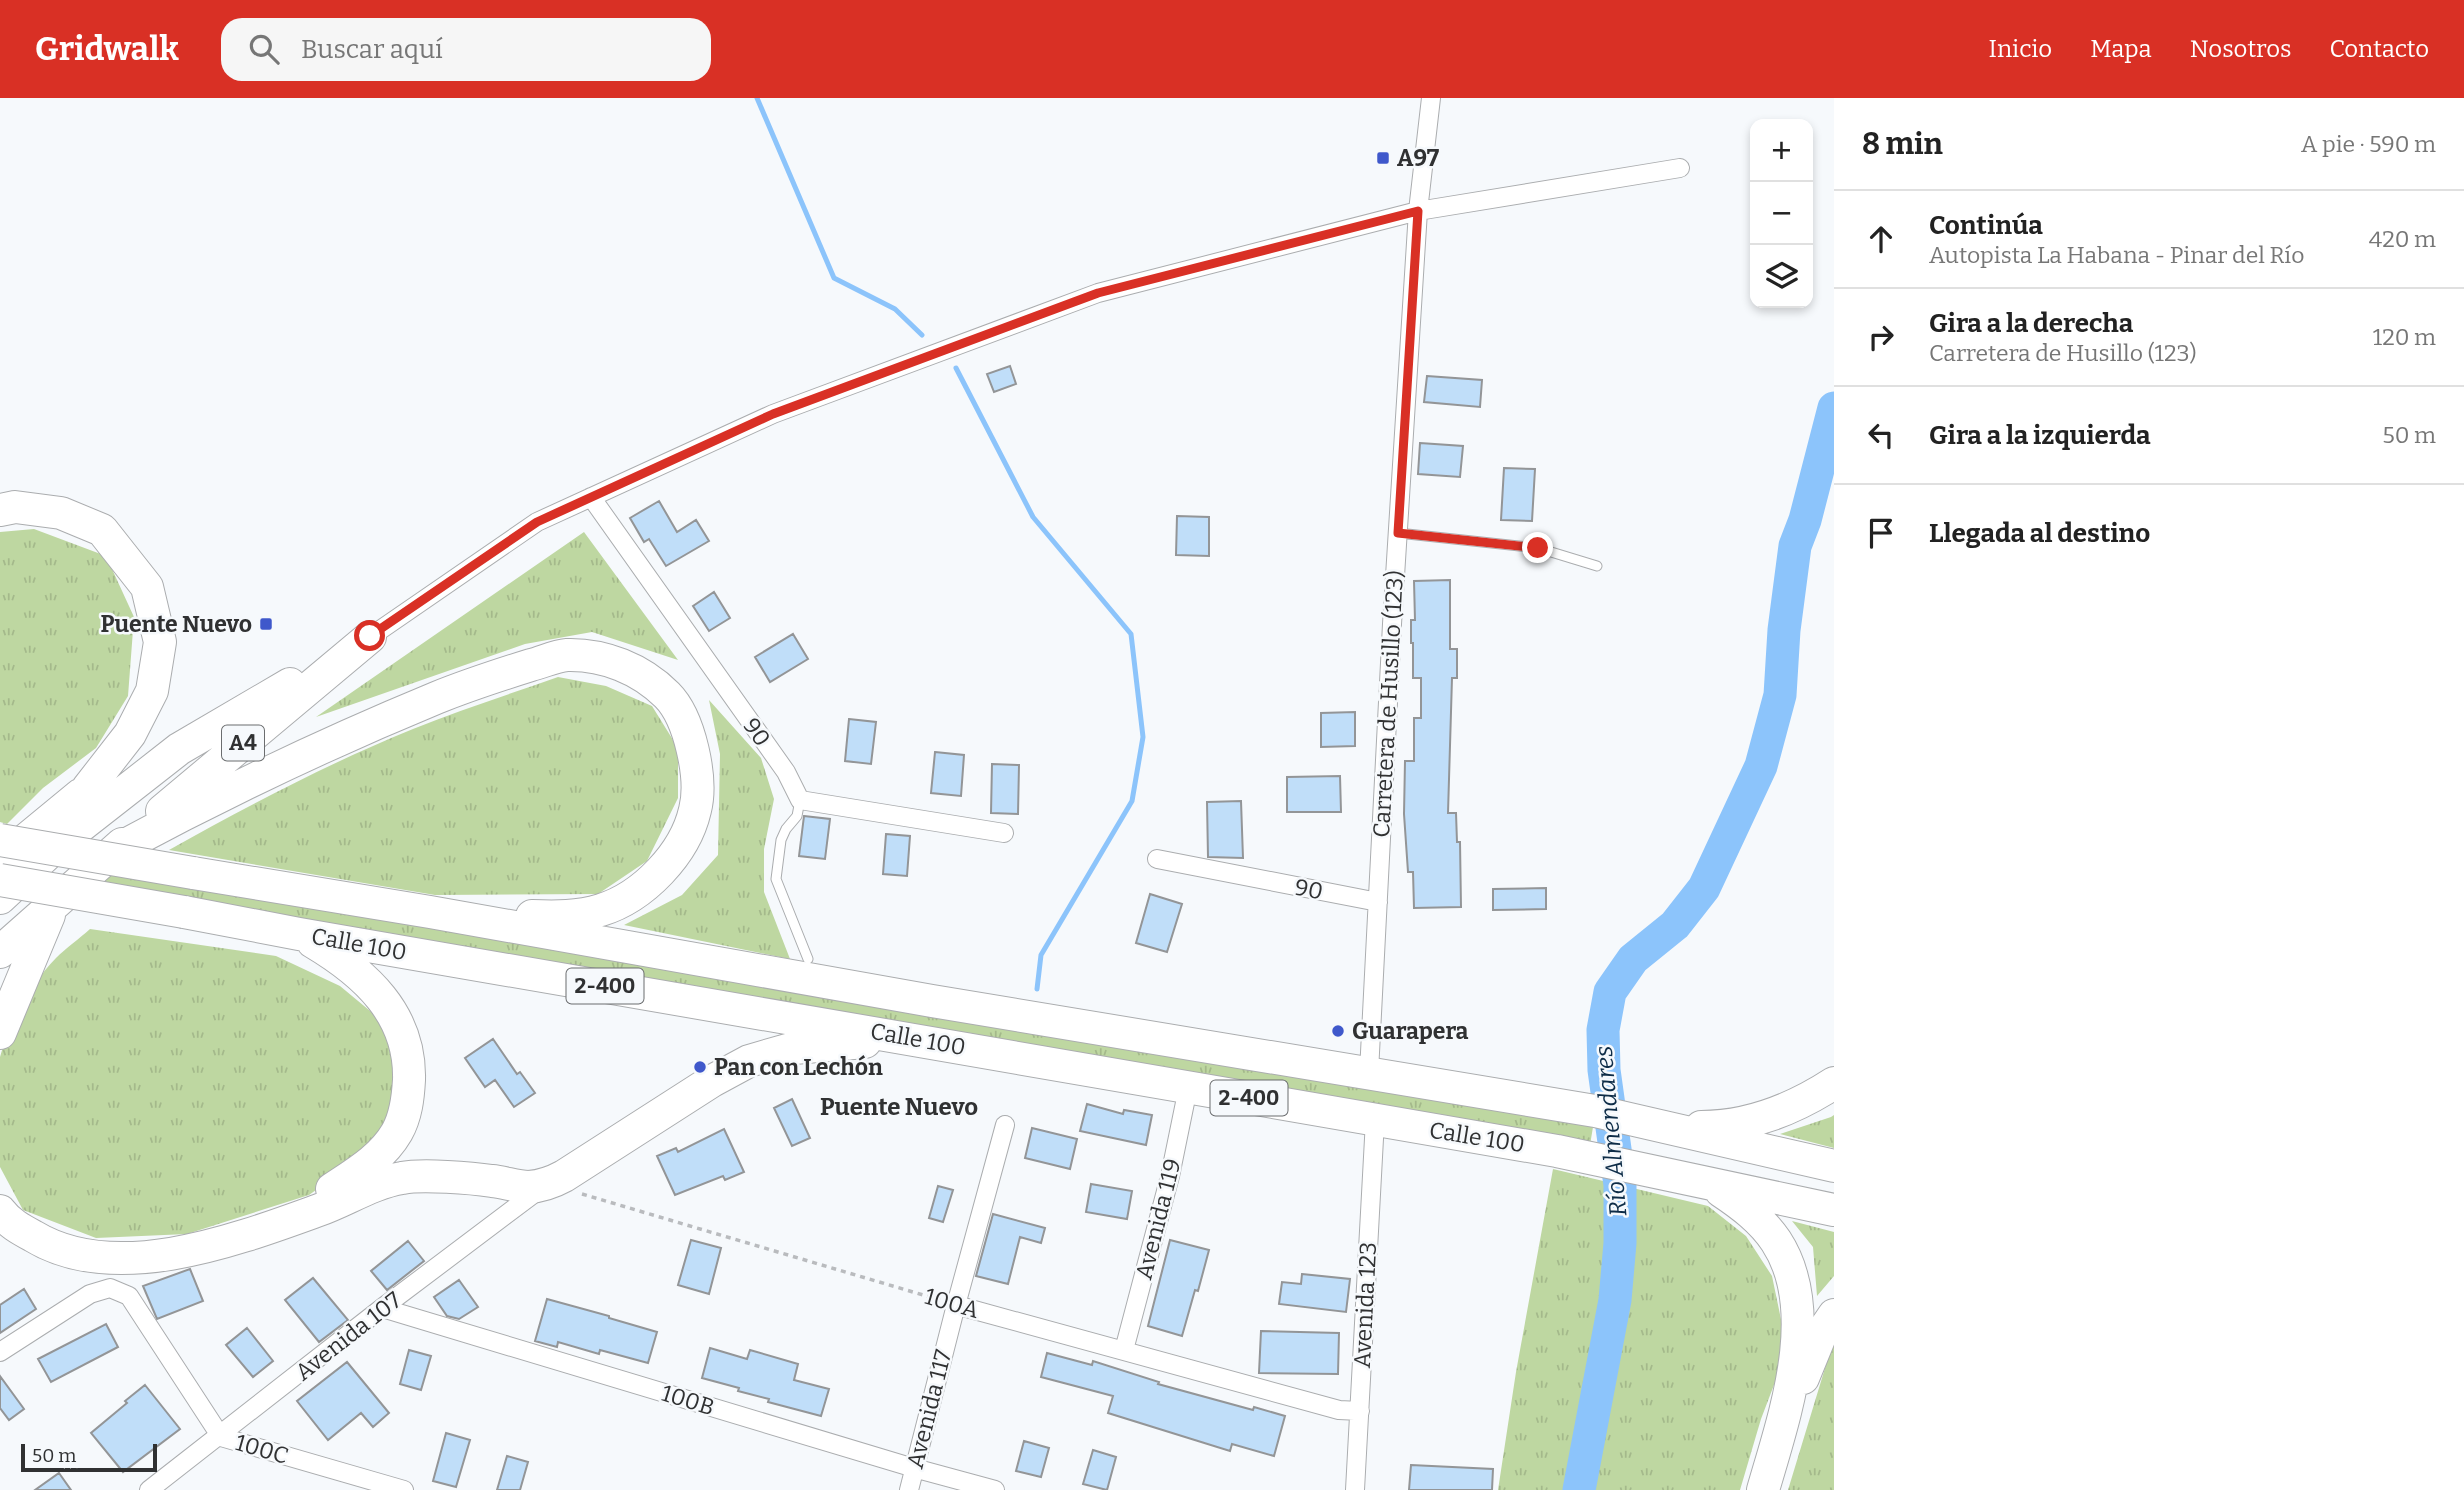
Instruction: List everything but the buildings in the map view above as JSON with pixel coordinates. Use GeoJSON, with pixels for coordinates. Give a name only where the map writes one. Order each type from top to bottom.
{"type":"FeatureCollection","features":[{"type":"Feature","properties":{"kind":"highway"},"geometry":{"type":"LineString","coordinates":[[0,510],[15,507],[61,513],[102,530],[147,587],[160,642],[152,691],[130,734],[88,788],[59,843]]}},
{"type":"Feature","properties":{"kind":"highway","name":"A4"},"geometry":{"type":"LineString","coordinates":[[0,861],[88,788],[179,749],[370,636]]}},
{"type":"Feature","properties":{"kind":"highway","name":"A4"},"geometry":{"type":"LineString","coordinates":[[0,953],[116,850],[370,636]]}},
{"type":"Feature","properties":{"kind":"highway"},"geometry":{"type":"LineString","coordinates":[[116,850],[194,808],[342,737],[481,680],[564,655],[598,656],[624,666],[669,697],[694,750],[698,779],[696,808],[689,831],[677,853],[643,888],[602,910],[562,918],[430,912]]}},
{"type":"Feature","properties":{"kind":"highway","name":"A4"},"geometry":{"type":"LineString","coordinates":[[0,898],[59,843],[179,749]]}},
{"type":"Feature","properties":{"kind":"highway","name":"Calle 100"},"geometry":{"type":"LineString","coordinates":[[0,840],[430,912],[914,998],[1595,1111],[1834,1166]]}},
{"type":"Feature","properties":{"kind":"highway","name":"Calle 100"},"geometry":{"type":"LineString","coordinates":[[0,880],[1588,1156],[1834,1210]]}},
{"type":"Feature","properties":{"kind":"highway"},"geometry":{"type":"LineString","coordinates":[[0,1033],[37,939],[54,904]]}},
{"type":"Feature","properties":{"kind":"highway"},"geometry":{"type":"LineString","coordinates":[[0,1190],[5,1199],[35,1227],[86,1244],[191,1242],[315,1201],[372,1162],[397,1132],[408,1102],[409,1067],[401,1030],[380,995],[357,971],[299,934]]}},
{"type":"Feature","properties":{"kind":"highway"},"geometry":{"type":"LineString","coordinates":[[0,1211],[7,1221],[47,1245],[90,1257],[138,1258],[187,1253],[321,1210],[362,1190],[404,1177],[492,1181],[527,1187],[547,1184],[564,1177],[712,1081],[749,1061],[794,1048],[911,1038]]}},
{"type":"Feature","properties":{"kind":"highway"},"geometry":{"type":"LineString","coordinates":[[1673,1128],[1712,1127],[1768,1116],[1810,1098],[1834,1083]]}},
{"type":"Feature","properties":{"kind":"highway"},"geometry":{"type":"LineString","coordinates":[[1708,1183],[1749,1210],[1776,1240],[1792,1279],[1798,1332],[1782,1428]]}},
{"type":"Feature","properties":{"kind":"highway"},"geometry":{"type":"LineString","coordinates":[[1763,1490],[1782,1428],[1821,1334],[1834,1315]]}},
{"type":"Feature","properties":{"kind":"street","name":"Carretera de Husillo (123)"},"geometry":{"type":"LineString","coordinates":[[1369,1072],[1418,211],[1431,98]]}},
{"type":"Feature","properties":{"kind":"street"},"geometry":{"type":"LineString","coordinates":[[370,636],[537,522],[773,414],[1098,293],[1418,211],[1680,168]]}},
{"type":"Feature","properties":{"kind":"street","name":"90"},"geometry":{"type":"LineString","coordinates":[[591,497],[786,772],[800,800]]}},
{"type":"Feature","properties":{"kind":"street"},"geometry":{"type":"LineString","coordinates":[[800,800],[1004,832]]}},
{"type":"Feature","properties":{"kind":"street","name":"90"},"geometry":{"type":"LineString","coordinates":[[1157,859],[1378,902]]}},
{"type":"Feature","properties":{"kind":"street","name":"Avenida 119"},"geometry":{"type":"LineString","coordinates":[[1124,1350],[1170,1175],[1188,1088]]}},
{"type":"Feature","properties":{"kind":"street","name":"Avenida 123"},"geometry":{"type":"LineString","coordinates":[[1355,1490],[1375,1120]]}},
{"type":"Feature","properties":{"kind":"street","name":"Avenida 117"},"geometry":{"type":"LineString","coordinates":[[909,1490],[1005,1125]]}},
{"type":"Feature","properties":{"kind":"street","name":"Avenida 107"},"geometry":{"type":"LineString","coordinates":[[149,1490],[221,1437],[382,1308],[547,1184]]}},
{"type":"Feature","properties":{"kind":"street","name":"100C"},"geometry":{"type":"LineString","coordinates":[[0,1352],[90,1294],[110,1288],[129,1296],[221,1437],[404,1490]]}},
{"type":"Feature","properties":{"kind":"street","name":"100A"},"geometry":{"type":"LineString","coordinates":[[956,1305],[1339,1410],[1360,1411]]}},
{"type":"Feature","properties":{"kind":"street","name":"100B"},"geometry":{"type":"LineString","coordinates":[[382,1308],[995,1490]]}},
{"type":"Feature","properties":{"kind":"lane"},"geometry":{"type":"LineString","coordinates":[[1398,533],[1538,548],[1597,566]]}},
{"type":"Feature","properties":{"kind":"lane"},"geometry":{"type":"LineString","coordinates":[[800,800],[797,816],[781,840],[776,879],[808,959]]}},
{"type":"Feature","properties":{"kind":"path","name":"100A"},"geometry":{"type":"LineString","coordinates":[[547,1184],[956,1305]]}},
{"type":"Feature","properties":{"kind":"green space"},"geometry":{"type":"Polygon","coordinates":[[[34,529],[106,556],[134,617],[128,696],[96,748],[43,788],[7,824],[0,822],[0,532],[34,529]]]}},
{"type":"Feature","properties":{"kind":"green space"},"geometry":{"type":"Polygon","coordinates":[[[584,532],[678,660],[592,632],[525,644],[316,717],[584,532]]]}},
{"type":"Feature","properties":{"kind":"green space"},"geometry":{"type":"Polygon","coordinates":[[[558,677],[606,686],[652,706],[678,748],[678,798],[647,861],[598,894],[435,895],[169,850],[289,786],[382,742],[449,715],[558,677]]]}},
{"type":"Feature","properties":{"kind":"green space"},"geometry":{"type":"Polygon","coordinates":[[[709,700],[761,758],[774,799],[764,849],[764,892],[790,959],[624,925],[682,895],[718,855],[720,754],[709,700]]]}},
{"type":"Feature","properties":{"kind":"green space"},"geometry":{"type":"Polygon","coordinates":[[[112,870],[1594,1121],[1590,1145],[96,885],[112,870]]]}},
{"type":"Feature","properties":{"kind":"green space"},"geometry":{"type":"Polygon","coordinates":[[[90,929],[276,956],[340,986],[381,1020],[395,1058],[396,1095],[385,1129],[348,1167],[309,1195],[187,1234],[96,1238],[23,1210],[0,1167],[0,1057],[15,1018],[38,979],[56,958],[90,929]]]}},
{"type":"Feature","properties":{"kind":"green space"},"geometry":{"type":"Polygon","coordinates":[[[1834,1115],[1834,1148],[1780,1134],[1831,1117],[1834,1115]]]}},
{"type":"Feature","properties":{"kind":"green space"},"geometry":{"type":"Polygon","coordinates":[[[1553,1169],[1708,1206],[1746,1236],[1772,1276],[1783,1329],[1777,1377],[1761,1419],[1740,1490],[1498,1490],[1516,1372],[1553,1169]]]}},
{"type":"Feature","properties":{"kind":"green space"},"geometry":{"type":"Polygon","coordinates":[[[1792,1221],[1834,1232],[1834,1276],[1817,1296],[1813,1247],[1792,1221]]]}},
{"type":"Feature","properties":{"kind":"green space"},"geometry":{"type":"Polygon","coordinates":[[[1834,1346],[1834,1490],[1788,1490],[1829,1355],[1834,1346]]]}},
{"type":"Feature","properties":{"kind":"waterway"},"geometry":{"type":"LineString","coordinates":[[757,98],[834,278],[895,309],[922,335]]}},
{"type":"Feature","properties":{"kind":"waterway"},"geometry":{"type":"LineString","coordinates":[[956,368],[1033,517],[1131,634],[1143,737],[1132,801],[1041,955],[1037,989]]}},
{"type":"Feature","properties":{"kind":"waterway","name":"Río Almendares"},"geometry":{"type":"LineString","coordinates":[[1579,1490],[1615,1300],[1620,1243],[1620,1185],[1604,1070],[1603,1030],[1610,992],[1633,959],[1675,925],[1704,888],[1761,766],[1780,695],[1784,630],[1795,546],[1805,520],[1834,408]]}},
{"type":"Feature","properties":{"kind":"place","name":"A97"},"geometry":{"type":"Point","coordinates":[1383,158]}},
{"type":"Feature","properties":{"kind":"place","name":"Puente Nuevo"},"geometry":{"type":"Point","coordinates":[266,624]}},
{"type":"Feature","properties":{"kind":"place","name":"Guarapera"},"geometry":{"type":"Point","coordinates":[1338,1031]}},
{"type":"Feature","properties":{"kind":"place","name":"Pan con Lechón"},"geometry":{"type":"Point","coordinates":[700,1067]}},
{"type":"Feature","properties":{"kind":"district","name":"Puente Nuevo"},"geometry":{"type":"Point","coordinates":[899,1107]}},
{"type":"Feature","properties":{"kind":"route"},"geometry":{"type":"LineString","coordinates":[[370,636],[537,522],[773,414],[1098,293],[1418,211],[1398,533],[1538,548]]}}]}
